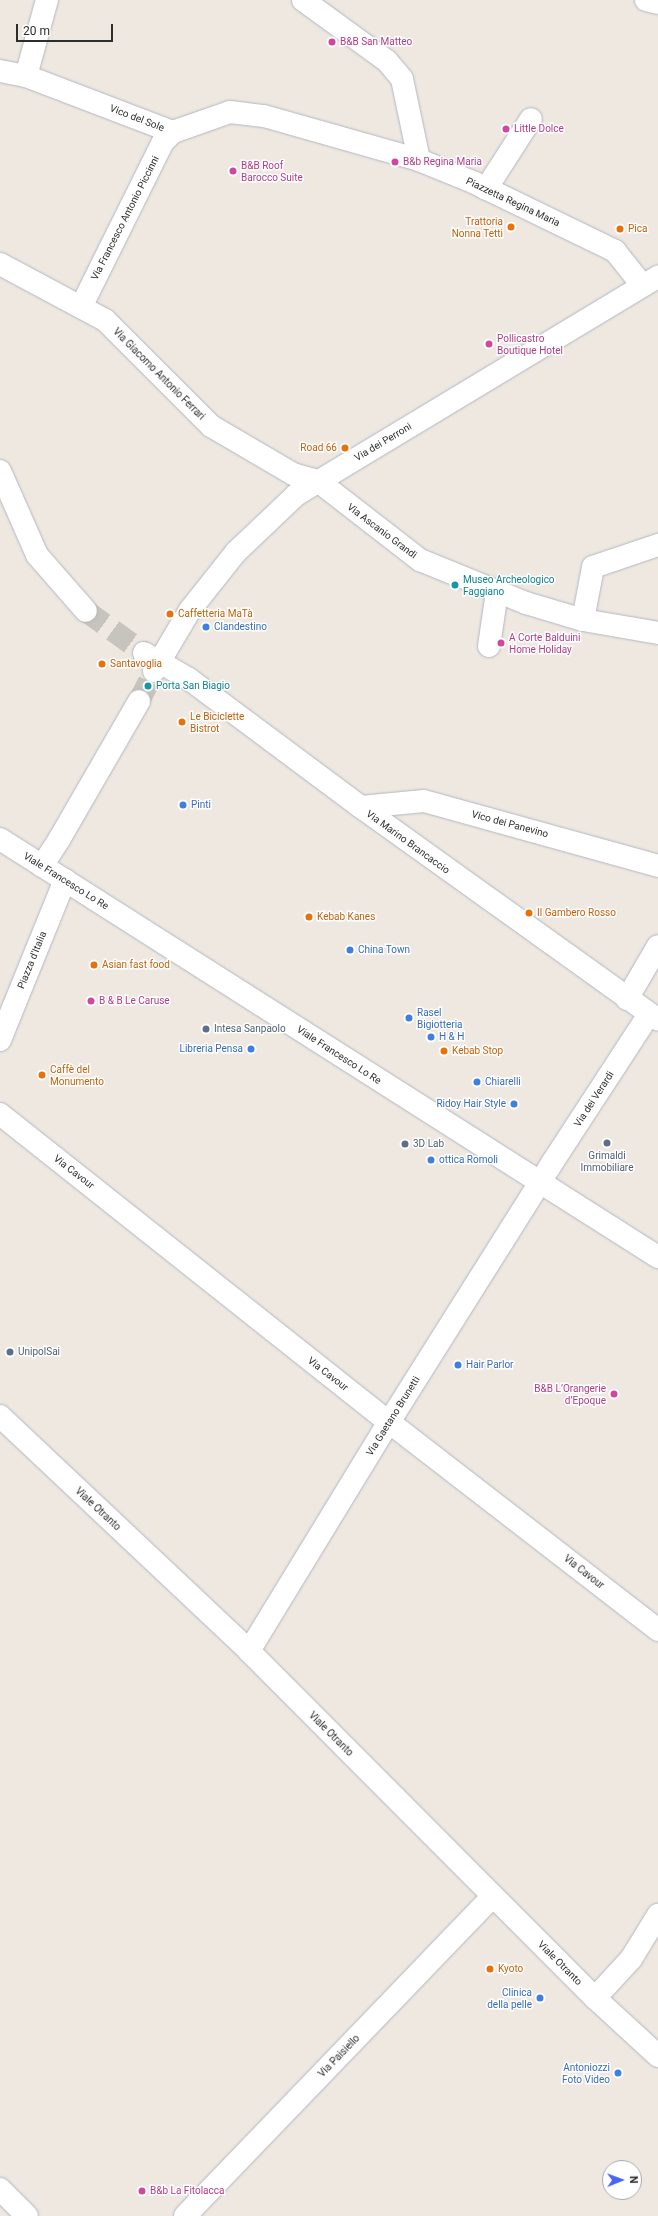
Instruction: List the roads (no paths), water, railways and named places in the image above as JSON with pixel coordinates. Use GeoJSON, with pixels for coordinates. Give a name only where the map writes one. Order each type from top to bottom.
{"type":"FeatureCollection","features":[{"type":"Feature","properties":{"kind":"street"},"geometry":{"type":"LineString","coordinates":[[26,76],[47,0]]}},
{"type":"Feature","properties":{"kind":"street"},"geometry":{"type":"LineString","coordinates":[[303,0],[387,61],[402,79],[419,160]]}},
{"type":"Feature","properties":{"kind":"street","name":"Vico del Sole"},"geometry":{"type":"LineString","coordinates":[[0,71],[26,76],[173,132],[230,112],[264,116],[367,146]]}},
{"type":"Feature","properties":{"kind":"street"},"geometry":{"type":"LineString","coordinates":[[486,189],[531,119]]}},
{"type":"Feature","properties":{"kind":"street","name":"Via Francesco Antonio Piccinni"},"geometry":{"type":"LineString","coordinates":[[81,307],[163,142],[173,132]]}},
{"type":"Feature","properties":{"kind":"street","name":"Piazzetta Regina Maria"},"geometry":{"type":"LineString","coordinates":[[367,146],[419,160],[486,189],[615,251],[650,281]]}},
{"type":"Feature","properties":{"kind":"street","name":"Via Giacomo Antonio Ferrari"},"geometry":{"type":"LineString","coordinates":[[0,264],[105,320],[211,426],[293,474],[318,481]]}},
{"type":"Feature","properties":{"kind":"street","name":"Via dei Perroni"},"geometry":{"type":"LineString","coordinates":[[152,662],[190,610],[236,552],[296,495],[650,281]]}},
{"type":"Feature","properties":{"kind":"street"},"geometry":{"type":"LineString","coordinates":[[0,471],[37,555],[86,611]]}},
{"type":"Feature","properties":{"kind":"street","name":"Via Ascanio Grandi"},"geometry":{"type":"LineString","coordinates":[[318,481],[420,560],[497,592],[583,620],[658,633]]}},
{"type":"Feature","properties":{"kind":"street"},"geometry":{"type":"LineString","coordinates":[[583,620],[593,568],[658,545]]}},
{"type":"Feature","properties":{"kind":"street"},"geometry":{"type":"LineString","coordinates":[[489,646],[497,592]]}},
{"type":"Feature","properties":{"kind":"street","name":"Via Marino Brancaccio"},"geometry":{"type":"LineString","coordinates":[[152,662],[189,679],[361,807],[653,1017]]}},
{"type":"Feature","properties":{"kind":"street"},"geometry":{"type":"LineString","coordinates":[[42,866],[60,838],[139,701]]}},
{"type":"Feature","properties":{"kind":"street","name":"Vico dei Panevino"},"geometry":{"type":"LineString","coordinates":[[361,807],[424,801],[658,866]]}},
{"type":"Feature","properties":{"kind":"street","name":"Viale Francesco Lo Re"},"geometry":{"type":"LineString","coordinates":[[0,839],[658,1257]]}},
{"type":"Feature","properties":{"kind":"street","name":"Piazza d'Italia"},"geometry":{"type":"LineString","coordinates":[[0,1040],[65,880]]}},
{"type":"Feature","properties":{"kind":"street"},"geometry":{"type":"LineString","coordinates":[[627,999],[658,946]]}},
{"type":"Feature","properties":{"kind":"street","name":"Via dei Verardi"},"geometry":{"type":"LineString","coordinates":[[540,1183],[653,1017]]}},
{"type":"Feature","properties":{"kind":"street","name":"Via Cavour"},"geometry":{"type":"LineString","coordinates":[[0,1114],[389,1422],[658,1630]]}},
{"type":"Feature","properties":{"kind":"street","name":"Via Gaetano Brunetti"},"geometry":{"type":"LineString","coordinates":[[249,1650],[389,1422],[540,1183]]}},
{"type":"Feature","properties":{"kind":"street","name":"Viale Otranto"},"geometry":{"type":"LineString","coordinates":[[0,1416],[249,1650],[595,1998],[658,2056]]}},
{"type":"Feature","properties":{"kind":"street","name":"Via Paisiello"},"geometry":{"type":"LineString","coordinates":[[185,2216],[494,1896]]}},
{"type":"Feature","properties":{"kind":"street"},"geometry":{"type":"LineString","coordinates":[[595,1998],[631,1959],[658,1915]]}},
{"type":"Feature","properties":{"kind":"street"},"geometry":{"type":"LineString","coordinates":[[0,2189],[27,2216]]}},
{"type":"Feature","properties":{"kind":"tunnel"},"geometry":{"type":"LineString","coordinates":[[86,611],[144,653]]}},
{"type":"Feature","properties":{"kind":"tunnel"},"geometry":{"type":"LineString","coordinates":[[139,701],[154,671]]}},
{"type":"Feature","properties":{"kind":"place","name":"B&B San Matteo"},"geometry":{"type":"Point","coordinates":[332,42]}},
{"type":"Feature","properties":{"kind":"place","name":"Little Dolce"},"geometry":{"type":"Point","coordinates":[506,129]}},
{"type":"Feature","properties":{"kind":"place","name":"B&b Regina Maria"},"geometry":{"type":"Point","coordinates":[395,162]}},
{"type":"Feature","properties":{"kind":"place","name":"B&B Roof Barocco Suite"},"geometry":{"type":"Point","coordinates":[233,171]}},
{"type":"Feature","properties":{"kind":"place","name":"Trattoria Nonna Tetti"},"geometry":{"type":"Point","coordinates":[511,227]}},
{"type":"Feature","properties":{"kind":"place","name":"Pica"},"geometry":{"type":"Point","coordinates":[620,229]}},
{"type":"Feature","properties":{"kind":"place","name":"Pollicastro Boutique Hotel"},"geometry":{"type":"Point","coordinates":[489,344]}},
{"type":"Feature","properties":{"kind":"place","name":"Road 66"},"geometry":{"type":"Point","coordinates":[345,448]}},
{"type":"Feature","properties":{"kind":"place","name":"Museo Archeologico Faggiano"},"geometry":{"type":"Point","coordinates":[455,585]}},
{"type":"Feature","properties":{"kind":"place","name":"Caffetteria MaTà"},"geometry":{"type":"Point","coordinates":[170,614]}},
{"type":"Feature","properties":{"kind":"place","name":"Clandestino"},"geometry":{"type":"Point","coordinates":[206,627]}},
{"type":"Feature","properties":{"kind":"place","name":"A Corte Balduini Home Holiday"},"geometry":{"type":"Point","coordinates":[501,643]}},
{"type":"Feature","properties":{"kind":"place","name":"Santavoglia"},"geometry":{"type":"Point","coordinates":[102,664]}},
{"type":"Feature","properties":{"kind":"place","name":"Porta San Biagio"},"geometry":{"type":"Point","coordinates":[148,686]}},
{"type":"Feature","properties":{"kind":"place","name":"Le Biciclette Bistrot"},"geometry":{"type":"Point","coordinates":[182,722]}},
{"type":"Feature","properties":{"kind":"place","name":"Pinti"},"geometry":{"type":"Point","coordinates":[183,805]}},
{"type":"Feature","properties":{"kind":"place","name":"Il Gambero Rosso"},"geometry":{"type":"Point","coordinates":[529,913]}},
{"type":"Feature","properties":{"kind":"place","name":"Kebab Kanes"},"geometry":{"type":"Point","coordinates":[309,917]}},
{"type":"Feature","properties":{"kind":"place","name":"China Town"},"geometry":{"type":"Point","coordinates":[350,950]}},
{"type":"Feature","properties":{"kind":"place","name":"Asian fast food"},"geometry":{"type":"Point","coordinates":[94,965]}},
{"type":"Feature","properties":{"kind":"place","name":"B & B Le Caruse"},"geometry":{"type":"Point","coordinates":[91,1001]}},
{"type":"Feature","properties":{"kind":"place","name":"Rasel Bigiotteria"},"geometry":{"type":"Point","coordinates":[409,1018]}},
{"type":"Feature","properties":{"kind":"place","name":"Intesa Sanpaolo"},"geometry":{"type":"Point","coordinates":[206,1029]}},
{"type":"Feature","properties":{"kind":"place","name":"H & H"},"geometry":{"type":"Point","coordinates":[431,1037]}},
{"type":"Feature","properties":{"kind":"place","name":"Libreria Pensa"},"geometry":{"type":"Point","coordinates":[251,1049]}},
{"type":"Feature","properties":{"kind":"place","name":"Kebab Stop"},"geometry":{"type":"Point","coordinates":[444,1051]}},
{"type":"Feature","properties":{"kind":"place","name":"Caffè del Monumento"},"geometry":{"type":"Point","coordinates":[42,1075]}},
{"type":"Feature","properties":{"kind":"place","name":"Chiarelli"},"geometry":{"type":"Point","coordinates":[477,1082]}},
{"type":"Feature","properties":{"kind":"place","name":"Ridoy Hair Style"},"geometry":{"type":"Point","coordinates":[514,1104]}},
{"type":"Feature","properties":{"kind":"place","name":"Grimaldi Immobiliare"},"geometry":{"type":"Point","coordinates":[607,1143]}},
{"type":"Feature","properties":{"kind":"place","name":"3D Lab"},"geometry":{"type":"Point","coordinates":[405,1144]}},
{"type":"Feature","properties":{"kind":"place","name":"ottica Romoli"},"geometry":{"type":"Point","coordinates":[431,1160]}},
{"type":"Feature","properties":{"kind":"place","name":"UnipolSai"},"geometry":{"type":"Point","coordinates":[10,1352]}},
{"type":"Feature","properties":{"kind":"place","name":"Hair Parlor"},"geometry":{"type":"Point","coordinates":[458,1365]}},
{"type":"Feature","properties":{"kind":"place","name":"B&B L’Orangerie d’Epoque"},"geometry":{"type":"Point","coordinates":[614,1394]}},
{"type":"Feature","properties":{"kind":"place","name":"Kyoto"},"geometry":{"type":"Point","coordinates":[490,1969]}},
{"type":"Feature","properties":{"kind":"place","name":"Clinica della pelle"},"geometry":{"type":"Point","coordinates":[540,1998]}},
{"type":"Feature","properties":{"kind":"place","name":"Antoniozzi Foto Video"},"geometry":{"type":"Point","coordinates":[618,2073]}},
{"type":"Feature","properties":{"kind":"place","name":"B&b La Fitolacca"},"geometry":{"type":"Point","coordinates":[142,2191]}}]}
